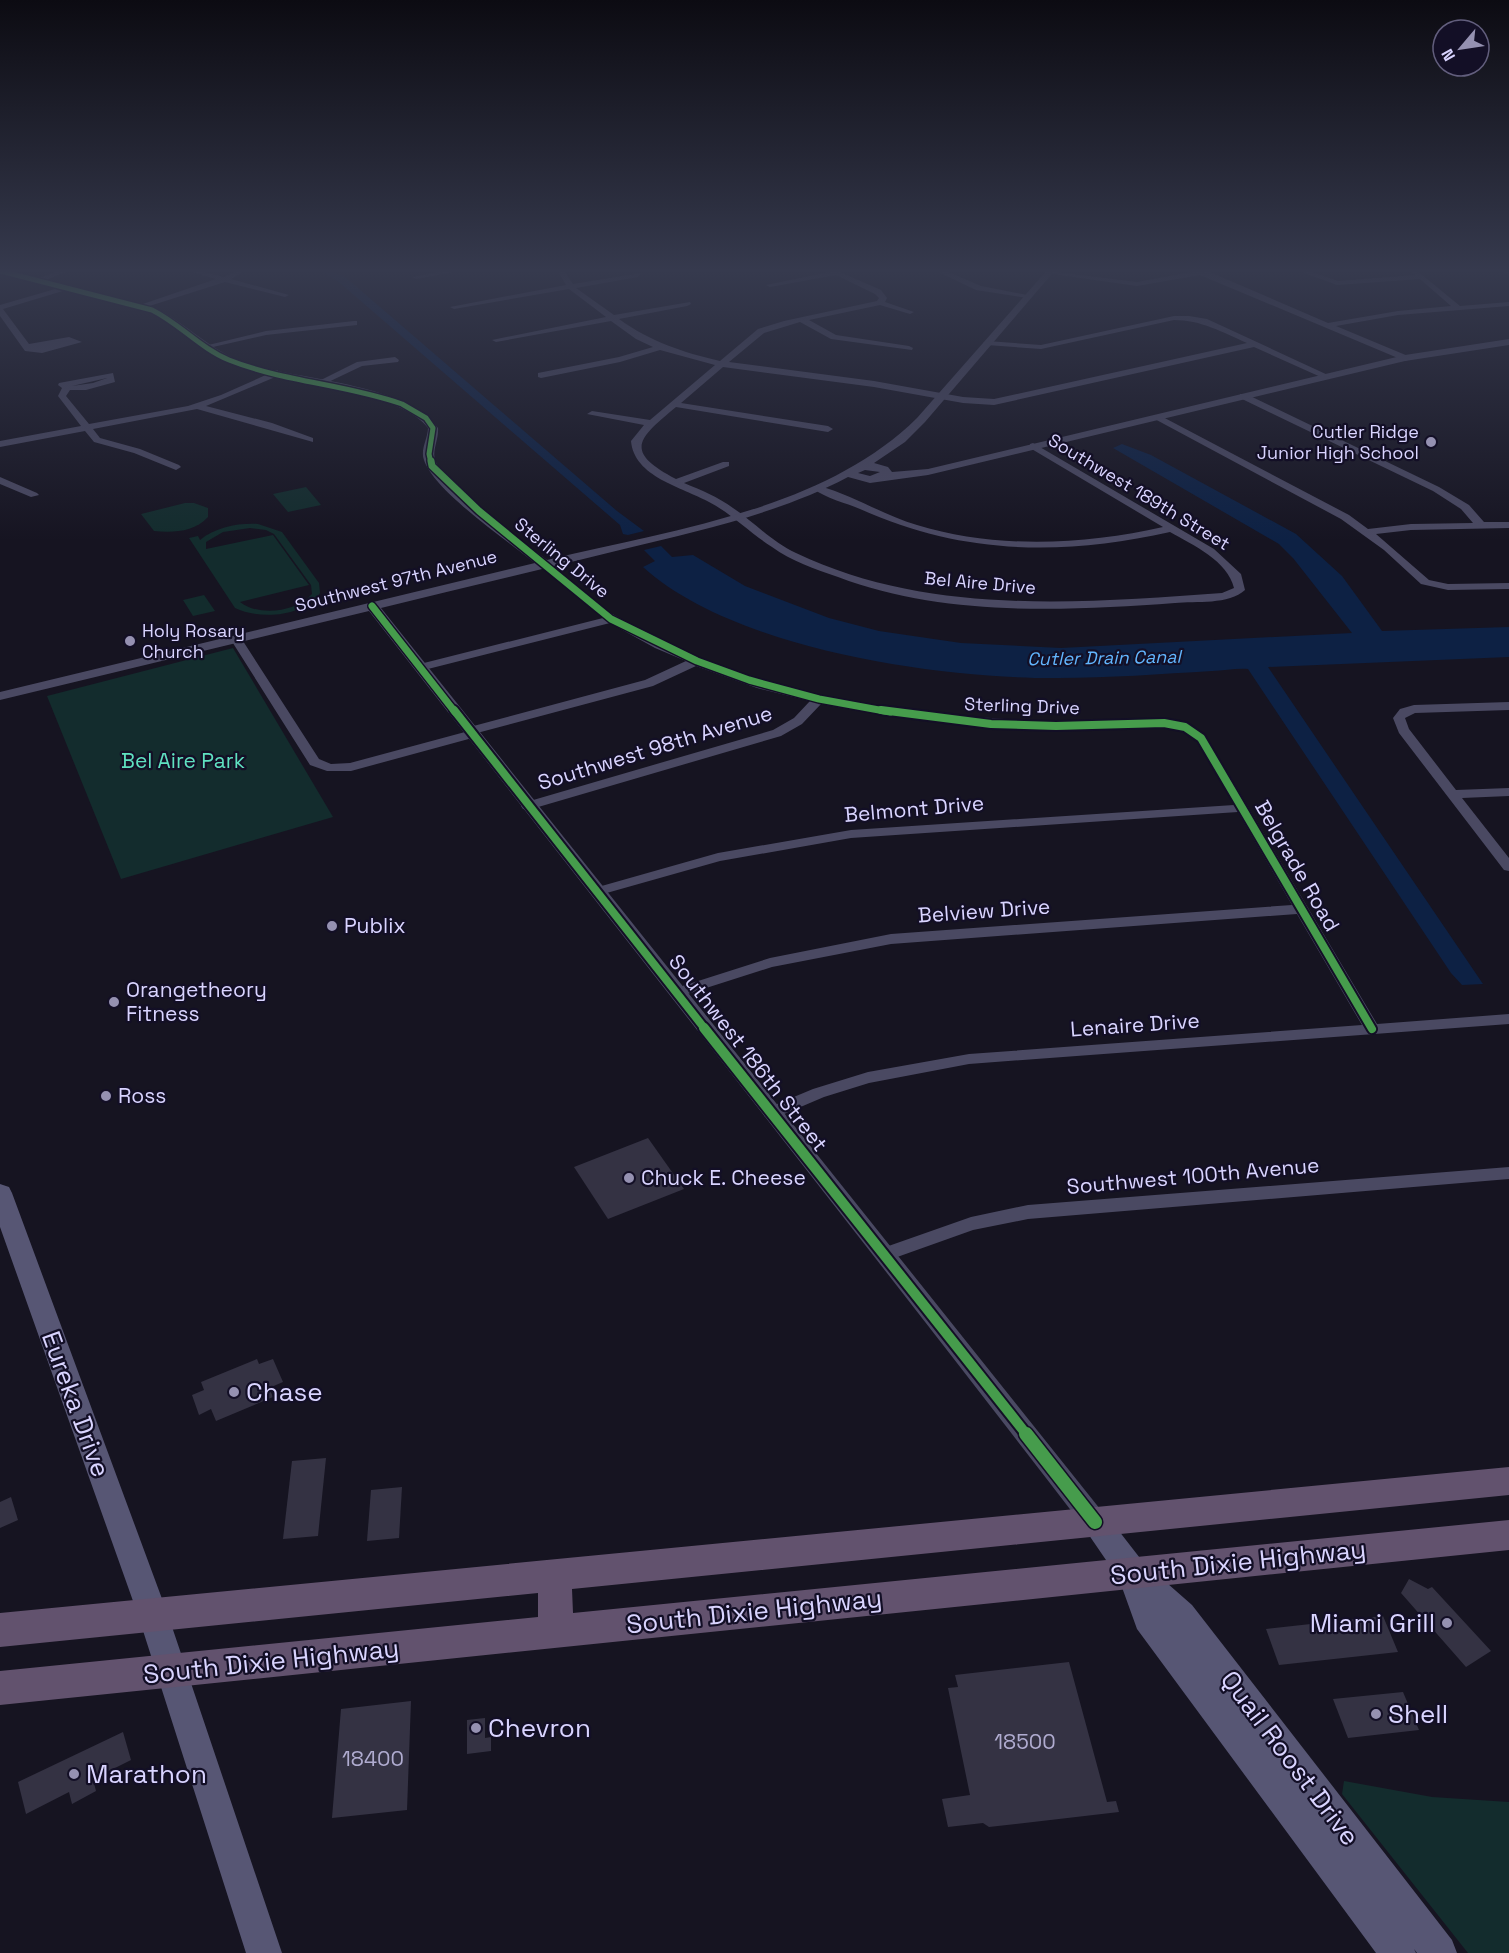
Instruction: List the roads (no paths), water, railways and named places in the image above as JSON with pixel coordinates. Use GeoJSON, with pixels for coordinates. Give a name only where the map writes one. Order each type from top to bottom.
{"type":"FeatureCollection","features":[{"type":"Feature","properties":{"kind":"highway"},"geometry":{"type":"LineString","coordinates":[[0,1630],[1509,1481]]}},
{"type":"Feature","properties":{"kind":"highway","name":"South Dixie Highway"},"geometry":{"type":"LineString","coordinates":[[0,1688],[1509,1535]]}},
{"type":"Feature","properties":{"kind":"highway"},"geometry":{"type":"LineString","coordinates":[[555,1576],[556,1632]]}},
{"type":"Feature","properties":{"kind":"main road","name":"Eureka Drive"},"geometry":{"type":"LineString","coordinates":[[0,1193],[153,1615],[264,1953]]}},
{"type":"Feature","properties":{"kind":"main road","name":"Quail Roost Drive"},"geometry":{"type":"LineString","coordinates":[[1095,1522],[1132,1572],[1181,1615],[1439,1953]]}},
{"type":"Feature","properties":{"kind":"main road","name":"Quail Roost Drive"},"geometry":{"type":"LineString","coordinates":[[1132,1572],[1148,1618],[1398,1953]]}},
{"type":"Feature","properties":{"kind":"street","name":"Sterling Drive"},"geometry":{"type":"LineString","coordinates":[[228,359],[277,374],[399,403],[423,414],[433,428],[429,454],[434,469],[488,519],[611,619],[697,661],[749,680],[819,699],[909,715],[991,724],[1056,726],[1164,723],[1185,727]]}},
{"type":"Feature","properties":{"kind":"street"},"geometry":{"type":"LineString","coordinates":[[541,375],[619,359]]}},
{"type":"Feature","properties":{"kind":"street"},"geometry":{"type":"LineString","coordinates":[[703,359],[922,397],[1003,401],[1188,359]]}},
{"type":"Feature","properties":{"kind":"street"},"geometry":{"type":"LineString","coordinates":[[592,414],[651,423],[727,359]]}},
{"type":"Feature","properties":{"kind":"street"},"geometry":{"type":"LineString","coordinates":[[882,467],[910,431],[973,359]]}},
{"type":"Feature","properties":{"kind":"street"},"geometry":{"type":"LineString","coordinates":[[1289,359],[1326,376]]}},
{"type":"Feature","properties":{"kind":"street"},"geometry":{"type":"LineString","coordinates":[[858,471],[882,467],[911,475],[1400,359]]}},
{"type":"Feature","properties":{"kind":"street"},"geometry":{"type":"LineString","coordinates":[[319,384],[360,364],[395,360]]}},
{"type":"Feature","properties":{"kind":"street"},"geometry":{"type":"LineString","coordinates":[[0,444],[197,406],[277,374]]}},
{"type":"Feature","properties":{"kind":"street"},"geometry":{"type":"LineString","coordinates":[[105,375],[113,379],[105,383],[66,389],[62,386],[69,382],[105,375]]}},
{"type":"Feature","properties":{"kind":"street"},"geometry":{"type":"LineString","coordinates":[[66,389],[62,396],[86,427],[102,442],[137,451],[176,467]]}},
{"type":"Feature","properties":{"kind":"street"},"geometry":{"type":"LineString","coordinates":[[1244,396],[1436,489],[1465,507],[1482,526]]}},
{"type":"Feature","properties":{"kind":"street"},"geometry":{"type":"LineString","coordinates":[[674,404],[828,429]]}},
{"type":"Feature","properties":{"kind":"street"},"geometry":{"type":"LineString","coordinates":[[197,406],[269,425],[310,440]]}},
{"type":"Feature","properties":{"kind":"street"},"geometry":{"type":"LineString","coordinates":[[1156,417],[1334,510],[1368,532],[1395,554],[1418,578],[1431,584],[1453,587],[1509,586]]}},
{"type":"Feature","properties":{"kind":"street","name":"Bel Aire Drive"},"geometry":{"type":"LineString","coordinates":[[651,423],[637,437],[637,453],[656,470],[675,483],[716,501],[778,547],[809,562],[860,580],[927,597],[990,604],[1046,605],[1207,598],[1236,594]]}},
{"type":"Feature","properties":{"kind":"street","name":"Southwest 189th Street"},"geometry":{"type":"LineString","coordinates":[[1033,446],[1210,551],[1233,570],[1241,584],[1236,594]]}},
{"type":"Feature","properties":{"kind":"street"},"geometry":{"type":"LineString","coordinates":[[675,483],[726,464]]}},
{"type":"Feature","properties":{"kind":"street","name":"Southwest 97th Avenue"},"geometry":{"type":"LineString","coordinates":[[0,696],[739,517],[819,489],[858,471],[882,467]]}},
{"type":"Feature","properties":{"kind":"street"},"geometry":{"type":"LineString","coordinates":[[0,480],[34,495]]}},
{"type":"Feature","properties":{"kind":"street"},"geometry":{"type":"LineString","coordinates":[[819,489],[912,527],[979,541],[1018,544],[1118,539],[1174,528]]}},
{"type":"Feature","properties":{"kind":"street"},"geometry":{"type":"LineString","coordinates":[[1368,532],[1411,527],[1509,525]]}},
{"type":"Feature","properties":{"kind":"street","name":"Southwest 186th Street"},"geometry":{"type":"LineString","coordinates":[[372,606],[771,1113],[886,1254],[1095,1522]]}},
{"type":"Feature","properties":{"kind":"street"},"geometry":{"type":"LineString","coordinates":[[420,667],[611,619]]}},
{"type":"Feature","properties":{"kind":"street"},"geometry":{"type":"LineString","coordinates":[[237,639],[314,762],[322,767],[351,767],[649,683],[697,661]]}},
{"type":"Feature","properties":{"kind":"street","name":"Southwest 98th Avenue"},"geometry":{"type":"LineString","coordinates":[[528,806],[777,733],[798,721],[819,699]]}},
{"type":"Feature","properties":{"kind":"street"},"geometry":{"type":"LineString","coordinates":[[1509,706],[1419,708],[1401,714],[1403,730],[1509,867]]}},
{"type":"Feature","properties":{"kind":"street","name":"Belgrade Road"},"geometry":{"type":"LineString","coordinates":[[1185,727],[1201,738],[1372,1029]]}},
{"type":"Feature","properties":{"kind":"street"},"geometry":{"type":"LineString","coordinates":[[1453,794],[1509,792]]}},
{"type":"Feature","properties":{"kind":"street","name":"Belmont Drive"},"geometry":{"type":"LineString","coordinates":[[596,892],[726,855],[851,834],[1242,808]]}},
{"type":"Feature","properties":{"kind":"street","name":"Belview Drive"},"geometry":{"type":"LineString","coordinates":[[678,992],[770,963],[891,939],[1300,909]]}},
{"type":"Feature","properties":{"kind":"street","name":"Lenaire Drive"},"geometry":{"type":"LineString","coordinates":[[771,1113],[795,1102],[848,1084],[951,1062],[1065,1051],[1509,1019]]}},
{"type":"Feature","properties":{"kind":"street","name":"Southwest 100th Avenue"},"geometry":{"type":"LineString","coordinates":[[886,1254],[971,1224],[1028,1212],[1509,1173]]}},
{"type":"Feature","properties":{"kind":"water"},"geometry":{"type":"Polygon","coordinates":[[[428,359],[441,359],[617,511],[644,531],[623,534],[620,525],[428,359]]]}},
{"type":"Feature","properties":{"kind":"water","name":"Cutler Drain Canal"},"geometry":{"type":"Polygon","coordinates":[[[1122,444],[1151,455],[1296,534],[1342,576],[1382,631],[1509,627],[1509,657],[1268,667],[1483,984],[1462,985],[1451,973],[1248,669],[1058,678],[956,673],[898,665],[840,654],[782,638],[729,619],[682,595],[643,567],[655,561],[644,550],[661,546],[672,557],[693,555],[745,586],[829,618],[879,631],[961,643],[1061,648],[1352,633],[1293,558],[1279,544],[1113,448],[1122,444]]]}},
{"type":"Feature","properties":{"kind":"place","name":"Cutler Ridge Junior High School"},"geometry":{"type":"Point","coordinates":[1431,442]}},
{"type":"Feature","properties":{"kind":"place","name":"Holy Rosary Church"},"geometry":{"type":"Point","coordinates":[130,641]}},
{"type":"Feature","properties":{"kind":"place","name":"Publix"},"geometry":{"type":"Point","coordinates":[332,926]}},
{"type":"Feature","properties":{"kind":"place","name":"Orangetheory Fitness"},"geometry":{"type":"Point","coordinates":[114,1002]}},
{"type":"Feature","properties":{"kind":"place","name":"Ross"},"geometry":{"type":"Point","coordinates":[106,1096]}},
{"type":"Feature","properties":{"kind":"place","name":"Chuck E. Cheese"},"geometry":{"type":"Point","coordinates":[629,1178]}},
{"type":"Feature","properties":{"kind":"place","name":"Chase"},"geometry":{"type":"Point","coordinates":[234,1392]}},
{"type":"Feature","properties":{"kind":"place","name":"Miami Grill"},"geometry":{"type":"Point","coordinates":[1447,1623]}},
{"type":"Feature","properties":{"kind":"place","name":"Shell"},"geometry":{"type":"Point","coordinates":[1376,1714]}},
{"type":"Feature","properties":{"kind":"place","name":"Chevron"},"geometry":{"type":"Point","coordinates":[476,1728]}},
{"type":"Feature","properties":{"kind":"place","name":"Marathon"},"geometry":{"type":"Point","coordinates":[74,1774]}},
{"type":"Feature","properties":{"kind":"park label","name":"Bel Aire Park"},"geometry":{"type":"Point","coordinates":[183,761]}}]}
